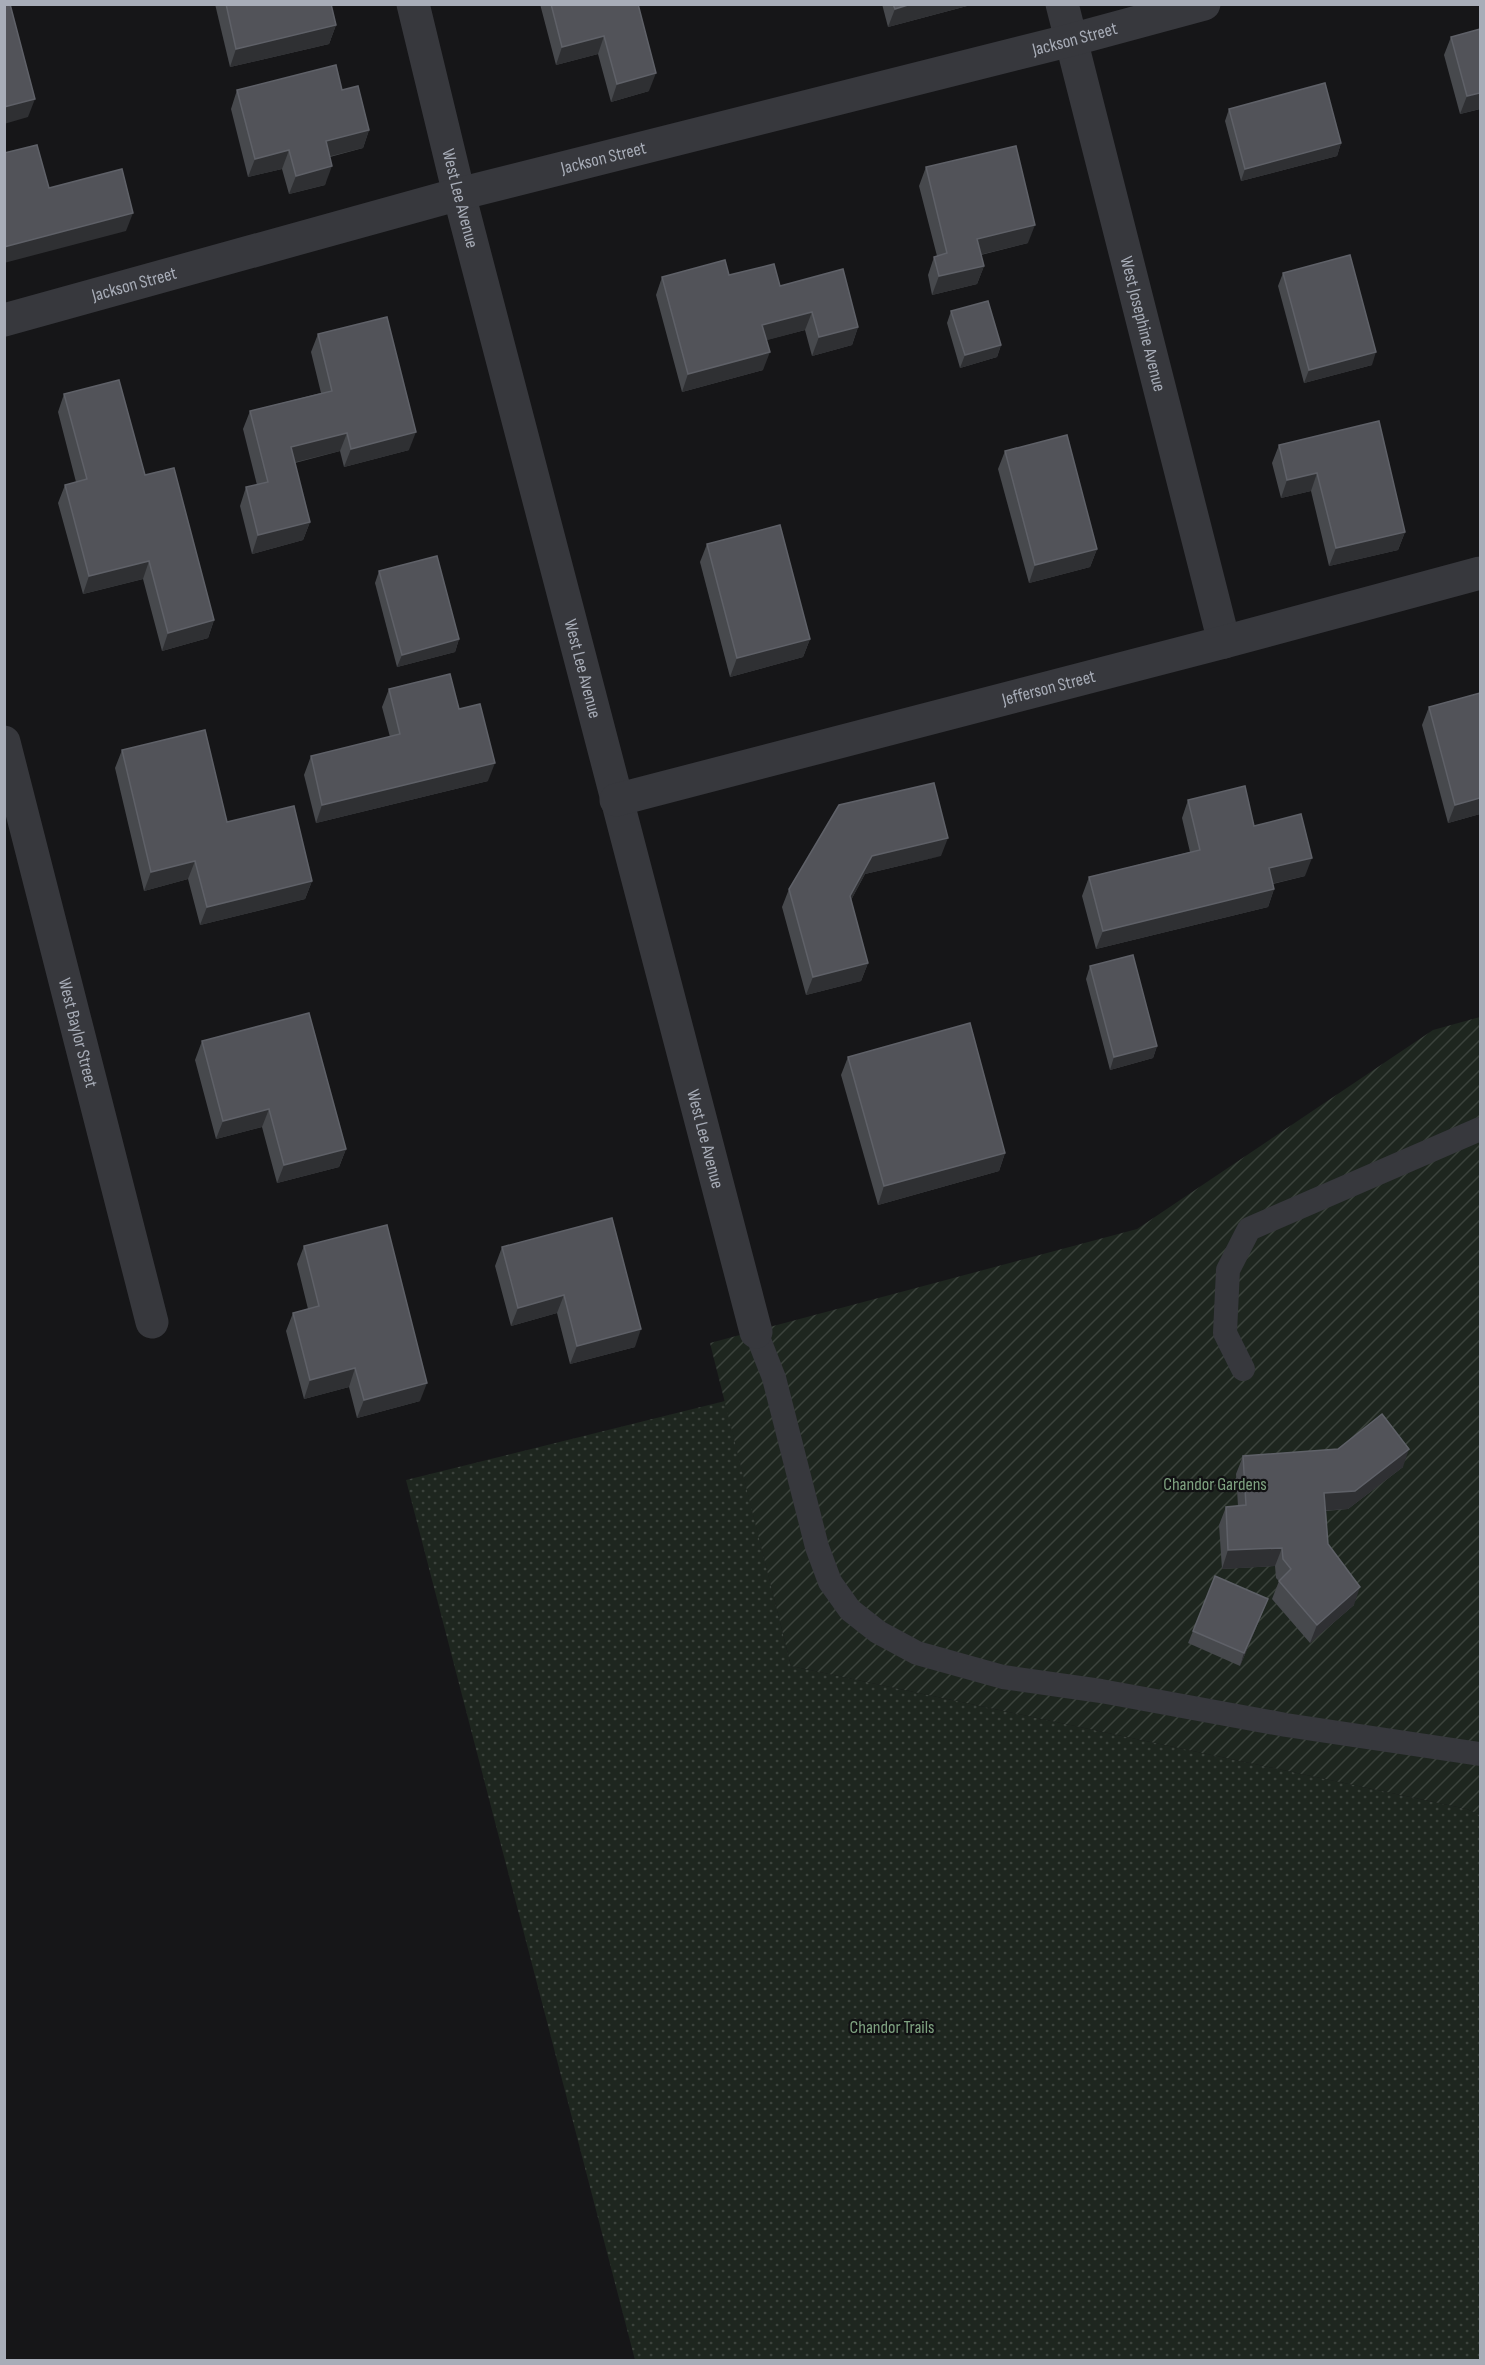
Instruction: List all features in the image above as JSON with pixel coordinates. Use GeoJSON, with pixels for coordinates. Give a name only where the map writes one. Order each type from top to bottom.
{"type":"FeatureCollection","features":[{"type":"Feature","properties":{"kind":"street","name":"West Lee Avenue"},"geometry":{"type":"LineString","coordinates":[[413,4],[459,194],[756,1332]]}},
{"type":"Feature","properties":{"kind":"street","name":"West Josephine Avenue"},"geometry":{"type":"LineString","coordinates":[[1062,4],[1224,642]]}},
{"type":"Feature","properties":{"kind":"street","name":"Jackson Street"},"geometry":{"type":"LineString","coordinates":[[4,320],[459,194],[1071,40],[1204,4]]}},
{"type":"Feature","properties":{"kind":"street","name":"Jefferson Street"},"geometry":{"type":"LineString","coordinates":[[616,800],[1480,573]]}},
{"type":"Feature","properties":{"kind":"street","name":"West Baylor Street"},"geometry":{"type":"LineString","coordinates":[[4,742],[152,1322]]}},
{"type":"Feature","properties":{"kind":"lane"},"geometry":{"type":"LineString","coordinates":[[1243,1369],[1225,1333],[1228,1270],[1250,1229],[1480,1129]]}},
{"type":"Feature","properties":{"kind":"lane"},"geometry":{"type":"LineString","coordinates":[[756,1332],[774,1378],[817,1547],[830,1582],[850,1610],[878,1632],[917,1653],[1003,1677],[1101,1691],[1286,1725],[1480,1754]]}},
{"type":"Feature","properties":{"kind":"green space","name":"Chandor Gardens"},"geometry":{"type":"Polygon","coordinates":[[[1480,1017],[1480,1815],[1467,1809],[791,1666],[710,1343],[1137,1229],[1433,1030],[1480,1017]]]}},
{"type":"Feature","properties":{"kind":"green space","name":"Chandor Trails"},"geometry":{"type":"Polygon","coordinates":[[[725,1401],[791,1666],[1467,1809],[1480,1815],[1480,2360],[635,2360],[406,1480],[725,1401]]]}},
{"type":"Feature","properties":{"kind":"building"},"geometry":{"type":"Polygon","coordinates":[[[4,4],[10,4],[35,99],[4,107],[4,4]]]}},
{"type":"Feature","properties":{"kind":"building"},"geometry":{"type":"Polygon","coordinates":[[[226,4],[331,4],[336,25],[236,49],[226,4]]]}},
{"type":"Feature","properties":{"kind":"building"},"geometry":{"type":"Polygon","coordinates":[[[551,4],[638,4],[656,73],[617,84],[604,36],[562,47],[551,4]]]}},
{"type":"Feature","properties":{"kind":"building"},"geometry":{"type":"Polygon","coordinates":[[[893,4],[911,4],[895,9],[893,4]]]}},
{"type":"Feature","properties":{"kind":"building"},"geometry":{"type":"Polygon","coordinates":[[[1480,29],[1480,93],[1467,96],[1451,37],[1480,29]]]}},
{"type":"Feature","properties":{"kind":"building"},"geometry":{"type":"Polygon","coordinates":[[[336,65],[342,90],[358,86],[369,130],[326,141],[332,166],[296,176],[289,150],[255,159],[237,90],[336,65]]]}},
{"type":"Feature","properties":{"kind":"building"},"geometry":{"type":"Polygon","coordinates":[[[1325,83],[1341,143],[1245,169],[1229,109],[1325,83]]]}},
{"type":"Feature","properties":{"kind":"building"},"geometry":{"type":"Polygon","coordinates":[[[37,145],[49,188],[122,169],[133,213],[4,247],[4,153],[37,145]]]}},
{"type":"Feature","properties":{"kind":"building"},"geometry":{"type":"Polygon","coordinates":[[[1016,146],[1035,225],[977,239],[984,266],[939,276],[934,257],[947,253],[926,167],[1016,146]]]}},
{"type":"Feature","properties":{"kind":"building"},"geometry":{"type":"Polygon","coordinates":[[[1350,255],[1376,352],[1309,370],[1283,273],[1350,255]]]}},
{"type":"Feature","properties":{"kind":"building"},"geometry":{"type":"Polygon","coordinates":[[[725,260],[729,275],[774,264],[780,286],[843,269],[858,327],[819,337],[812,312],[762,325],[770,352],[688,374],[662,277],[725,260]]]}},
{"type":"Feature","properties":{"kind":"building"},"geometry":{"type":"Polygon","coordinates":[[[988,301],[1001,345],[965,355],[951,311],[988,301]]]}},
{"type":"Feature","properties":{"kind":"building"},"geometry":{"type":"Polygon","coordinates":[[[387,317],[416,432],[351,449],[347,433],[291,447],[310,522],[258,535],[246,487],[268,482],[250,411],[332,391],[318,334],[387,317]]]}},
{"type":"Feature","properties":{"kind":"building"},"geometry":{"type":"Polygon","coordinates":[[[119,380],[145,475],[174,468],[214,620],[168,633],[149,561],[89,576],[65,485],[87,479],[64,394],[119,380]]]}},
{"type":"Feature","properties":{"kind":"building"},"geometry":{"type":"Polygon","coordinates":[[[1379,421],[1405,532],[1336,548],[1317,473],[1287,480],[1279,445],[1379,421]]]}},
{"type":"Feature","properties":{"kind":"building"},"geometry":{"type":"Polygon","coordinates":[[[1067,435],[1097,549],[1035,565],[1005,451],[1067,435]]]}},
{"type":"Feature","properties":{"kind":"building"},"geometry":{"type":"Polygon","coordinates":[[[780,525],[810,639],[737,658],[707,544],[780,525]]]}},
{"type":"Feature","properties":{"kind":"building"},"geometry":{"type":"Polygon","coordinates":[[[437,556],[459,639],[402,655],[379,571],[437,556]]]}},
{"type":"Feature","properties":{"kind":"building"},"geometry":{"type":"Polygon","coordinates":[[[450,674],[459,709],[480,704],[495,763],[322,805],[311,756],[400,734],[389,689],[450,674]]]}},
{"type":"Feature","properties":{"kind":"building"},"geometry":{"type":"Polygon","coordinates":[[[1480,693],[1480,798],[1455,805],[1429,707],[1480,693]]]}},
{"type":"Feature","properties":{"kind":"building"},"geometry":{"type":"Polygon","coordinates":[[[205,730],[227,822],[294,806],[312,881],[207,907],[195,861],[151,872],[122,750],[205,730]]]}},
{"type":"Feature","properties":{"kind":"building"},"geometry":{"type":"Polygon","coordinates":[[[934,783],[948,838],[872,856],[850,896],[868,963],[813,977],[789,889],[839,805],[934,783]]]}},
{"type":"Feature","properties":{"kind":"building"},"geometry":{"type":"Polygon","coordinates":[[[1245,786],[1254,826],[1301,814],[1312,858],[1269,868],[1274,889],[1103,931],[1089,877],[1200,850],[1188,800],[1245,786]]]}},
{"type":"Feature","properties":{"kind":"building"},"geometry":{"type":"Polygon","coordinates":[[[1133,955],[1157,1046],[1114,1057],[1090,966],[1133,955]]]}},
{"type":"Feature","properties":{"kind":"building"},"geometry":{"type":"Polygon","coordinates":[[[309,1013],[346,1149],[284,1165],[269,1109],[223,1121],[202,1041],[309,1013]]]}},
{"type":"Feature","properties":{"kind":"building"},"geometry":{"type":"Polygon","coordinates":[[[970,1023],[1005,1153],[884,1186],[848,1057],[970,1023]]]}},
{"type":"Feature","properties":{"kind":"building"},"geometry":{"type":"Polygon","coordinates":[[[612,1218],[641,1329],[577,1346],[564,1295],[518,1308],[502,1247],[612,1218]]]}},
{"type":"Feature","properties":{"kind":"building"},"geometry":{"type":"Polygon","coordinates":[[[387,1225],[427,1383],[364,1400],[355,1368],[310,1380],[293,1313],[319,1306],[304,1246],[387,1225]]]}},
{"type":"Feature","properties":{"kind":"building"},"geometry":{"type":"Polygon","coordinates":[[[1382,1414],[1409,1449],[1355,1491],[1324,1493],[1328,1544],[1360,1587],[1317,1625],[1279,1581],[1291,1569],[1283,1559],[1282,1548],[1228,1550],[1226,1507],[1246,1505],[1243,1456],[1338,1449],[1382,1414]]]}},
{"type":"Feature","properties":{"kind":"building"},"geometry":{"type":"Polygon","coordinates":[[[1215,1576],[1268,1599],[1244,1653],[1193,1631],[1215,1576]]]}}]}
